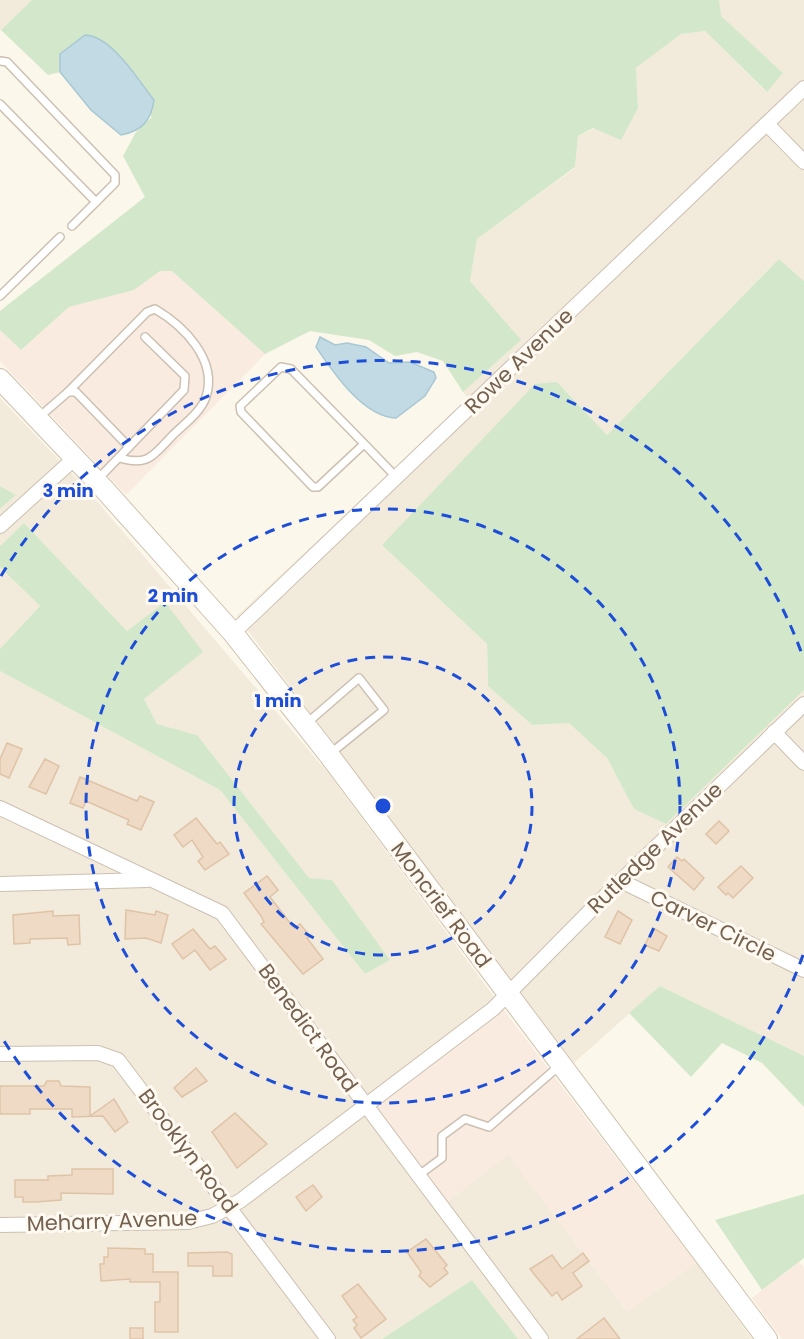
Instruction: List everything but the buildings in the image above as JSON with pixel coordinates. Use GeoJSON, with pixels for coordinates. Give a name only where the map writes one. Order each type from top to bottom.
{"type":"FeatureCollection","features":[{"type":"Feature","properties":{"kind":"main road","name":"Moncrief Road"},"geometry":{"type":"LineString","coordinates":[[0,379],[75,458],[233,633],[329,755],[767,1339]]}},
{"type":"Feature","properties":{"kind":"street","name":"Rowe Avenue"},"geometry":{"type":"LineString","coordinates":[[233,633],[804,88]]}},
{"type":"Feature","properties":{"kind":"street"},"geometry":{"type":"LineString","coordinates":[[767,124],[804,162]]}},
{"type":"Feature","properties":{"kind":"street"},"geometry":{"type":"LineString","coordinates":[[0,526],[75,458]]}},
{"type":"Feature","properties":{"kind":"street","name":"Rutledge Avenue"},"geometry":{"type":"LineString","coordinates":[[508,993],[804,704]]}},
{"type":"Feature","properties":{"kind":"street"},"geometry":{"type":"LineString","coordinates":[[774,732],[804,763]]}},
{"type":"Feature","properties":{"kind":"street","name":"Benedict Road"},"geometry":{"type":"LineString","coordinates":[[0,808],[222,913],[541,1339]]}},
{"type":"Feature","properties":{"kind":"street"},"geometry":{"type":"LineString","coordinates":[[0,884],[152,880]]}},
{"type":"Feature","properties":{"kind":"street","name":"Carver Circle"},"geometry":{"type":"LineString","coordinates":[[621,881],[804,970]]}},
{"type":"Feature","properties":{"kind":"street","name":"Meharry Avenue"},"geometry":{"type":"LineString","coordinates":[[0,1225],[188,1222],[206,1218],[230,1207],[366,1106],[493,1009],[508,993]]}},
{"type":"Feature","properties":{"kind":"street","name":"Brooklyn Road"},"geometry":{"type":"LineString","coordinates":[[0,1054],[98,1053],[118,1060],[328,1339]]}},
{"type":"Feature","properties":{"kind":"lane"},"geometry":{"type":"LineString","coordinates":[[0,61],[7,62],[115,175],[115,183],[72,226]]}},
{"type":"Feature","properties":{"kind":"lane"},"geometry":{"type":"LineString","coordinates":[[0,104],[96,202]]}},
{"type":"Feature","properties":{"kind":"lane"},"geometry":{"type":"LineString","coordinates":[[1,294],[60,237]]}},
{"type":"Feature","properties":{"kind":"lane"},"geometry":{"type":"LineString","coordinates":[[38,419],[147,312],[155,309],[201,350],[206,361],[208,381],[206,397],[200,409],[148,460],[136,463],[120,458]]}},
{"type":"Feature","properties":{"kind":"lane"},"geometry":{"type":"LineString","coordinates":[[96,481],[184,390],[185,376],[145,337]]}},
{"type":"Feature","properties":{"kind":"lane"},"geometry":{"type":"LineString","coordinates":[[364,444],[318,487],[313,487],[241,412],[240,406],[281,367],[291,369],[364,444],[397,478]]}},
{"type":"Feature","properties":{"kind":"lane"},"geometry":{"type":"LineString","coordinates":[[68,392],[76,392],[129,447]]}},
{"type":"Feature","properties":{"kind":"lane"},"geometry":{"type":"LineString","coordinates":[[305,725],[359,678],[384,710],[329,755]]}},
{"type":"Feature","properties":{"kind":"lane"},"geometry":{"type":"LineString","coordinates":[[419,1175],[442,1158],[442,1136],[465,1119],[489,1127],[561,1064]]}},
{"type":"Feature","properties":{"kind":"shaded area"},"geometry":{"type":"Polygon","coordinates":[[[0,0],[32,0],[0,31],[0,0]]]}},
{"type":"Feature","properties":{"kind":"shaded area"},"geometry":{"type":"Polygon","coordinates":[[[719,0],[804,0],[804,281],[779,259],[607,435],[557,382],[382,545],[487,644],[488,686],[532,725],[569,723],[607,758],[634,809],[666,824],[804,690],[804,1056],[660,986],[574,1063],[237,616],[469,399],[463,392],[520,340],[470,281],[477,239],[575,168],[578,136],[638,108],[636,68],[681,34],[705,31],[766,92],[783,73],[720,16],[719,0]]]}},
{"type":"Feature","properties":{"kind":"shaded area"},"geometry":{"type":"Polygon","coordinates":[[[160,271],[172,271],[265,354],[126,495],[0,361],[0,330],[21,350],[69,307],[134,290],[160,271]]]}},
{"type":"Feature","properties":{"kind":"shaded area"},"geometry":{"type":"Polygon","coordinates":[[[0,398],[84,486],[329,774],[503,1009],[376,1107],[447,1202],[508,1154],[627,1312],[696,1263],[752,1339],[518,1339],[472,1280],[382,1339],[0,1339],[0,671],[220,790],[365,974],[390,960],[332,880],[309,878],[197,735],[157,724],[144,699],[165,602],[127,631],[24,523],[0,546],[0,509],[16,495],[0,486],[0,398]]]}},
{"type":"Feature","properties":{"kind":"shaded area"},"geometry":{"type":"Polygon","coordinates":[[[0,567],[40,606],[0,649],[0,567]]]}},
{"type":"Feature","properties":{"kind":"shaded area"},"geometry":{"type":"Polygon","coordinates":[[[503,1009],[696,1263],[627,1312],[508,1155],[447,1202],[376,1107],[503,1009]]]}},
{"type":"Feature","properties":{"kind":"shaded area"},"geometry":{"type":"Polygon","coordinates":[[[799,1262],[804,1268],[804,1339],[782,1339],[752,1298],[799,1262]]]}},
{"type":"Feature","properties":{"kind":"green space"},"geometry":{"type":"Polygon","coordinates":[[[32,0],[719,0],[721,16],[783,73],[767,92],[705,31],[681,34],[636,68],[638,108],[621,140],[593,128],[578,136],[575,167],[477,239],[470,281],[521,340],[463,392],[443,361],[417,352],[395,356],[369,340],[310,331],[265,354],[172,271],[160,271],[134,290],[69,307],[21,350],[0,330],[0,311],[145,197],[123,156],[136,132],[152,117],[60,54],[60,72],[48,75],[1,30],[32,0]]]}},
{"type":"Feature","properties":{"kind":"green space"},"geometry":{"type":"Polygon","coordinates":[[[779,259],[804,281],[804,690],[666,824],[634,809],[607,758],[569,723],[532,725],[488,686],[487,644],[382,545],[535,384],[557,382],[607,435],[779,259]]]}},
{"type":"Feature","properties":{"kind":"green space"},"geometry":{"type":"Polygon","coordinates":[[[0,486],[16,495],[0,509],[0,486]]]}},
{"type":"Feature","properties":{"kind":"green space"},"geometry":{"type":"Polygon","coordinates":[[[24,523],[127,631],[165,602],[203,652],[144,699],[157,724],[197,735],[309,878],[332,880],[390,960],[365,974],[220,790],[0,671],[0,649],[40,606],[0,567],[0,546],[24,523]]]}},
{"type":"Feature","properties":{"kind":"green space"},"geometry":{"type":"Polygon","coordinates":[[[660,986],[804,1056],[804,1107],[762,1063],[722,1043],[691,1077],[629,1013],[660,986]]]}},
{"type":"Feature","properties":{"kind":"green space"},"geometry":{"type":"Polygon","coordinates":[[[804,1194],[804,1258],[762,1290],[715,1220],[804,1194]]]}},
{"type":"Feature","properties":{"kind":"green space"},"geometry":{"type":"Polygon","coordinates":[[[472,1280],[518,1339],[382,1339],[472,1280]]]}},
{"type":"Feature","properties":{"kind":"water"},"geometry":{"type":"Polygon","coordinates":[[[85,35],[95,37],[105,43],[124,60],[154,100],[148,119],[135,131],[121,135],[91,110],[60,72],[60,54],[85,35]]]}},
{"type":"Feature","properties":{"kind":"water"},"geometry":{"type":"Polygon","coordinates":[[[320,337],[335,345],[347,343],[366,347],[389,363],[410,362],[434,372],[436,378],[425,396],[396,418],[384,416],[361,402],[340,380],[316,347],[320,337]]]}}]}
